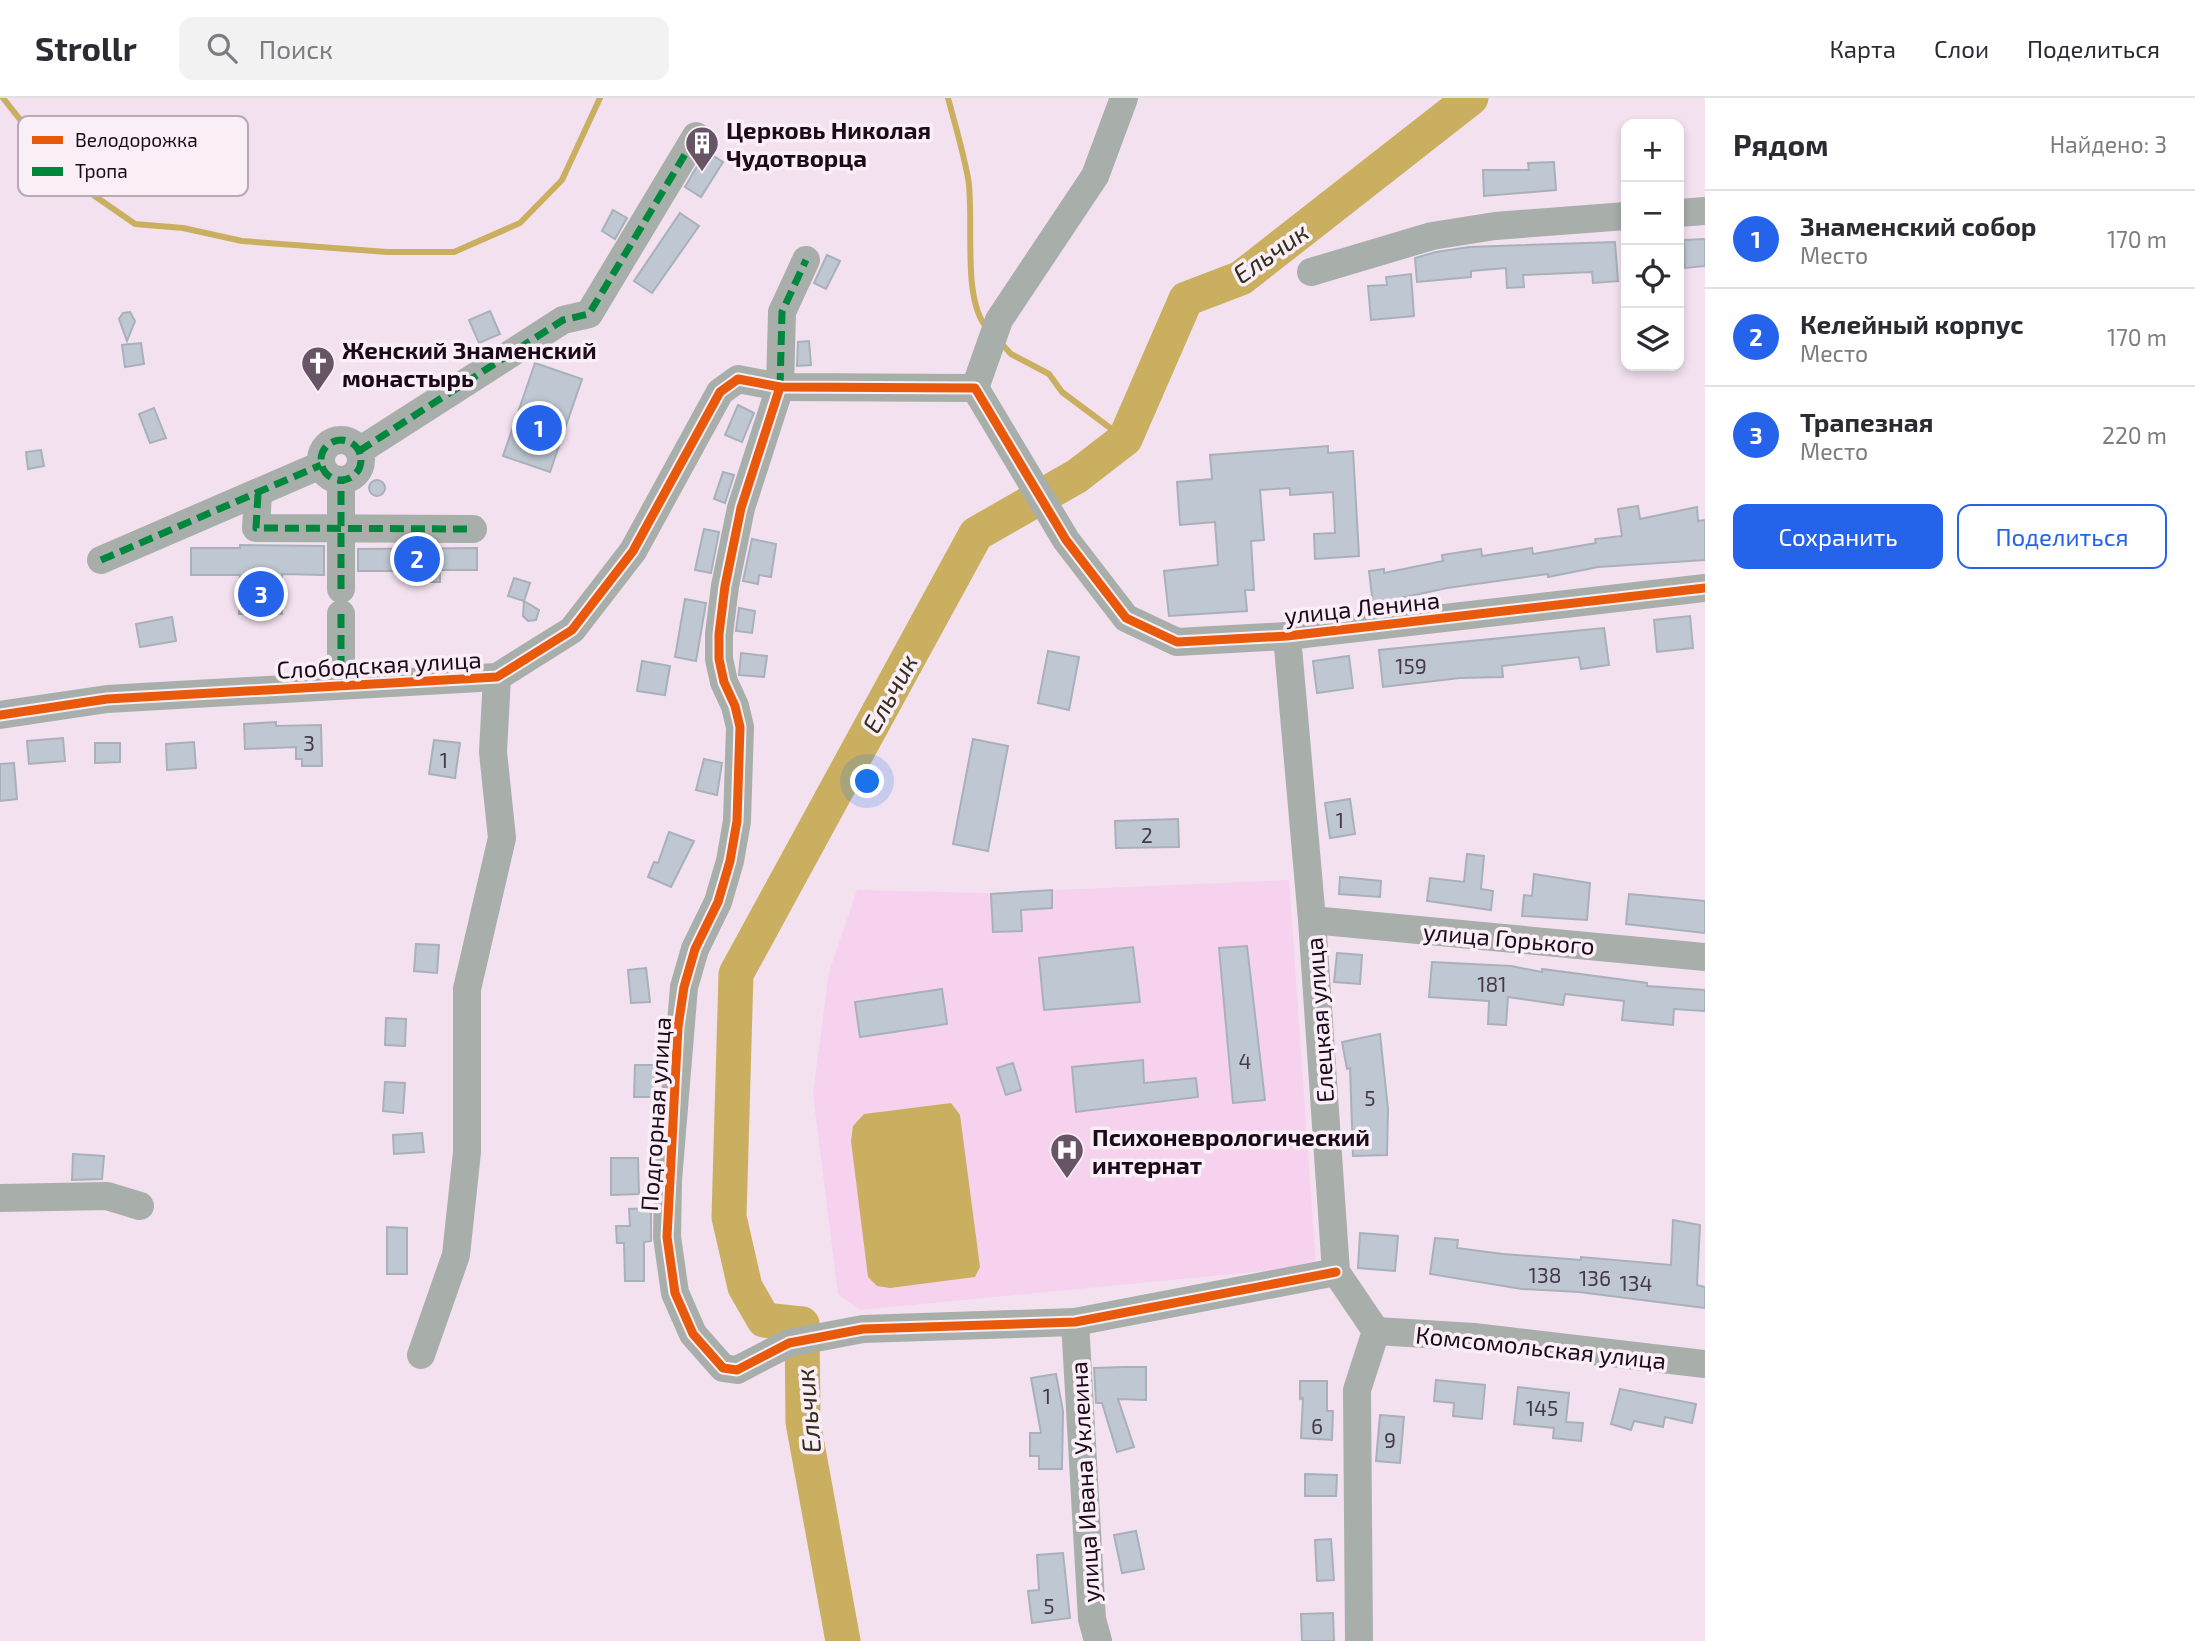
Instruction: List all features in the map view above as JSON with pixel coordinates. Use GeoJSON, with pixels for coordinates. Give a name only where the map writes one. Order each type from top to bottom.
{"type":"FeatureCollection","features":[{"type":"Feature","properties":{"kind":"street"},"geometry":{"type":"LineString","coordinates":[[780,387],[975,388],[999,320],[1095,176],[1124,98]]}},
{"type":"Feature","properties":{"kind":"street"},"geometry":{"type":"LineString","coordinates":[[341,685],[341,529],[324,448],[335,440],[349,442],[359,451],[562,320],[589,314],[696,136]]}},
{"type":"Feature","properties":{"kind":"street"},"geometry":{"type":"LineString","coordinates":[[1684,212],[1705,211]]}},
{"type":"Feature","properties":{"kind":"street"},"geometry":{"type":"LineString","coordinates":[[1311,272],[1432,236],[1495,226],[1621,216]]}},
{"type":"Feature","properties":{"kind":"street","name":"Подгорная улица"},"geometry":{"type":"LineString","coordinates":[[806,260],[782,312],[780,387],[741,508],[725,586],[719,659],[740,727],[737,821],[730,862],[718,902],[695,949],[684,987],[668,1180],[667,1237],[680,1304],[693,1334],[723,1367],[737,1370],[789,1343],[863,1329],[1075,1322],[1336,1272]]}},
{"type":"Feature","properties":{"kind":"street","name":"Слободская улица"},"geometry":{"type":"LineString","coordinates":[[0,715],[107,699],[497,677],[572,630],[634,551],[720,392],[738,379],[780,387]]}},
{"type":"Feature","properties":{"kind":"street","name":"улица Ленина"},"geometry":{"type":"LineString","coordinates":[[975,388],[1019,456],[1066,540],[1126,618],[1177,642],[1287,636],[1705,588]]}},
{"type":"Feature","properties":{"kind":"street"},"geometry":{"type":"LineString","coordinates":[[101,560],[257,494],[331,472]]}},
{"type":"Feature","properties":{"kind":"street"},"geometry":{"type":"LineString","coordinates":[[257,494],[256,528],[472,529]]}},
{"type":"Feature","properties":{"kind":"street","name":"Елецкая улица"},"geometry":{"type":"LineString","coordinates":[[1287,636],[1312,920],[1336,1272]]}},
{"type":"Feature","properties":{"kind":"street"},"geometry":{"type":"LineString","coordinates":[[421,1355],[456,1255],[466,1165],[467,989],[502,838],[493,752],[497,677]]}},
{"type":"Feature","properties":{"kind":"street","name":"улица Горького"},"geometry":{"type":"LineString","coordinates":[[1312,920],[1705,957]]}},
{"type":"Feature","properties":{"kind":"street"},"geometry":{"type":"LineString","coordinates":[[0,1198],[107,1195],[140,1206]]}},
{"type":"Feature","properties":{"kind":"street"},"geometry":{"type":"LineString","coordinates":[[1336,1272],[1376,1331],[1357,1390],[1359,1641]]}},
{"type":"Feature","properties":{"kind":"street","name":"улица Ивана Уклеина"},"geometry":{"type":"LineString","coordinates":[[1075,1322],[1092,1619],[1098,1641]]}},
{"type":"Feature","properties":{"kind":"street","name":"Комсомольская улица"},"geometry":{"type":"LineString","coordinates":[[1376,1331],[1474,1337],[1705,1364]]}},
{"type":"Feature","properties":{"kind":"shaded area","name":"Психоневрологический интернат"},"geometry":{"type":"Polygon","coordinates":[[[1289,880],[1316,1266],[859,1310],[838,1294],[813,1094],[829,972],[857,890],[988,893],[1289,880]]]}},
{"type":"Feature","properties":{"kind":"shaded area"},"geometry":{"type":"Polygon","coordinates":[[[951,1103],[960,1115],[980,1267],[975,1277],[890,1288],[877,1286],[868,1277],[851,1141],[853,1126],[864,1114],[951,1103]]]}},
{"type":"Feature","properties":{"kind":"building","name":"Церковь Николая Чудотворца"},"geometry":{"type":"Polygon","coordinates":[[[706,151],[723,162],[701,197],[685,187],[706,151]]]}},
{"type":"Feature","properties":{"kind":"building"},"geometry":{"type":"Polygon","coordinates":[[[1554,162],[1556,190],[1484,196],[1483,170],[1529,170],[1528,163],[1554,162]]]}},
{"type":"Feature","properties":{"kind":"building"},"geometry":{"type":"Polygon","coordinates":[[[613,210],[627,218],[615,239],[602,231],[613,210]]]}},
{"type":"Feature","properties":{"kind":"building"},"geometry":{"type":"Polygon","coordinates":[[[680,213],[699,226],[652,293],[634,281],[680,213]]]}},
{"type":"Feature","properties":{"kind":"building"},"geometry":{"type":"Polygon","coordinates":[[[1705,239],[1705,266],[1685,268],[1684,240],[1705,239]]]}},
{"type":"Feature","properties":{"kind":"building"},"geometry":{"type":"Polygon","coordinates":[[[1615,242],[1618,281],[1593,283],[1592,272],[1523,275],[1524,287],[1507,288],[1506,268],[1471,271],[1471,277],[1417,282],[1415,258],[1436,252],[1469,247],[1615,242]]]}},
{"type":"Feature","properties":{"kind":"building"},"geometry":{"type":"Polygon","coordinates":[[[827,255],[840,261],[826,289],[814,283],[827,255]]]}},
{"type":"Feature","properties":{"kind":"building"},"geometry":{"type":"Polygon","coordinates":[[[1411,274],[1414,316],[1371,320],[1368,286],[1387,285],[1386,277],[1411,274]]]}},
{"type":"Feature","properties":{"kind":"building"},"geometry":{"type":"Polygon","coordinates":[[[490,311],[500,334],[479,343],[469,320],[490,311]]]}},
{"type":"Feature","properties":{"kind":"building"},"geometry":{"type":"Polygon","coordinates":[[[130,312],[135,321],[127,341],[119,319],[123,313],[130,312]]]}},
{"type":"Feature","properties":{"kind":"building"},"geometry":{"type":"Polygon","coordinates":[[[809,341],[811,365],[797,366],[798,342],[809,341]]]}},
{"type":"Feature","properties":{"kind":"building"},"geometry":{"type":"Polygon","coordinates":[[[141,343],[144,364],[125,367],[122,345],[141,343]]]}},
{"type":"Feature","properties":{"kind":"building"},"geometry":{"type":"Polygon","coordinates":[[[535,363],[582,379],[550,472],[503,456],[535,363]]]}},
{"type":"Feature","properties":{"kind":"building"},"geometry":{"type":"Polygon","coordinates":[[[738,405],[754,413],[742,442],[725,435],[738,405]]]}},
{"type":"Feature","properties":{"kind":"building"},"geometry":{"type":"Polygon","coordinates":[[[154,408],[166,438],[150,443],[139,414],[154,408]]]}},
{"type":"Feature","properties":{"kind":"building"},"geometry":{"type":"Polygon","coordinates":[[[1328,446],[1328,453],[1353,451],[1359,556],[1315,559],[1314,534],[1335,533],[1333,492],[1290,495],[1290,488],[1260,490],[1264,540],[1251,541],[1254,590],[1245,590],[1247,611],[1169,616],[1164,571],[1218,565],[1215,522],[1180,525],[1177,482],[1212,479],[1210,455],[1328,446]]]}},
{"type":"Feature","properties":{"kind":"building"},"geometry":{"type":"Polygon","coordinates":[[[41,450],[44,466],[28,469],[26,452],[41,450]]]}},
{"type":"Feature","properties":{"kind":"building"},"geometry":{"type":"Polygon","coordinates":[[[723,472],[734,475],[725,503],[714,499],[723,472]]]}},
{"type":"Feature","properties":{"kind":"building"},"geometry":{"type":"Polygon","coordinates":[[[374,480],[380,480],[385,488],[383,494],[374,496],[369,491],[369,485],[374,480]]]}},
{"type":"Feature","properties":{"kind":"building"},"geometry":{"type":"Polygon","coordinates":[[[1638,506],[1640,519],[1697,507],[1698,521],[1705,520],[1705,560],[1598,567],[1548,577],[1548,574],[1447,588],[1373,604],[1369,571],[1384,569],[1384,573],[1443,561],[1442,555],[1481,549],[1482,556],[1532,548],[1533,554],[1596,543],[1595,539],[1622,536],[1618,509],[1638,506]]]}},
{"type":"Feature","properties":{"kind":"building"},"geometry":{"type":"Polygon","coordinates":[[[704,529],[719,532],[711,573],[695,570],[704,529]]]}},
{"type":"Feature","properties":{"kind":"building"},"geometry":{"type":"Polygon","coordinates":[[[752,539],[776,544],[771,577],[759,575],[758,584],[743,581],[752,539]]]}},
{"type":"Feature","properties":{"kind":"building"},"geometry":{"type":"Polygon","coordinates":[[[240,545],[324,546],[324,575],[282,574],[282,614],[239,614],[240,575],[191,575],[191,548],[240,548],[240,545]]]}},
{"type":"Feature","properties":{"kind":"building"},"geometry":{"type":"Polygon","coordinates":[[[477,548],[477,570],[440,570],[440,582],[404,582],[404,571],[358,571],[358,549],[477,548]]]}},
{"type":"Feature","properties":{"kind":"building"},"geometry":{"type":"Polygon","coordinates":[[[514,578],[530,583],[524,601],[508,596],[514,578]]]}},
{"type":"Feature","properties":{"kind":"building"},"geometry":{"type":"Polygon","coordinates":[[[685,599],[706,603],[696,661],[675,657],[685,599]]]}},
{"type":"Feature","properties":{"kind":"building"},"geometry":{"type":"Polygon","coordinates":[[[524,601],[539,610],[536,620],[528,621],[523,616],[524,601]]]}},
{"type":"Feature","properties":{"kind":"building"},"geometry":{"type":"Polygon","coordinates":[[[739,608],[755,611],[752,633],[736,631],[739,608]]]}},
{"type":"Feature","properties":{"kind":"building"},"geometry":{"type":"Polygon","coordinates":[[[1690,616],[1693,648],[1657,652],[1654,620],[1690,616]]]}},
{"type":"Feature","properties":{"kind":"building"},"geometry":{"type":"Polygon","coordinates":[[[172,617],[176,641],[140,647],[136,624],[172,617]]]}},
{"type":"Feature","properties":{"kind":"building"},"geometry":{"type":"Polygon","coordinates":[[[1604,628],[1609,665],[1581,669],[1579,657],[1502,666],[1503,677],[1460,678],[1383,687],[1379,650],[1604,628]]]}},
{"type":"Feature","properties":{"kind":"building"},"geometry":{"type":"Polygon","coordinates":[[[1048,651],[1079,657],[1069,710],[1038,703],[1048,651]]]}},
{"type":"Feature","properties":{"kind":"building"},"geometry":{"type":"Polygon","coordinates":[[[741,653],[767,656],[764,677],[739,675],[741,653]]]}},
{"type":"Feature","properties":{"kind":"building"},"geometry":{"type":"Polygon","coordinates":[[[1349,656],[1353,688],[1317,693],[1313,661],[1349,656]]]}},
{"type":"Feature","properties":{"kind":"building"},"geometry":{"type":"Polygon","coordinates":[[[642,661],[670,666],[665,695],[637,691],[642,661]]]}},
{"type":"Feature","properties":{"kind":"building"},"geometry":{"type":"Polygon","coordinates":[[[276,722],[276,726],[321,725],[322,766],[302,766],[302,759],[296,759],[296,747],[245,749],[244,724],[276,722]]]}},
{"type":"Feature","properties":{"kind":"building"},"geometry":{"type":"Polygon","coordinates":[[[63,738],[65,761],[29,764],[27,741],[63,738]]]}},
{"type":"Feature","properties":{"kind":"building"},"geometry":{"type":"Polygon","coordinates":[[[973,739],[1008,746],[988,851],[953,844],[973,739]]]}},
{"type":"Feature","properties":{"kind":"building"},"geometry":{"type":"Polygon","coordinates":[[[434,740],[460,743],[455,778],[429,774],[434,740]]]}},
{"type":"Feature","properties":{"kind":"building"},"geometry":{"type":"Polygon","coordinates":[[[194,742],[196,768],[167,770],[166,744],[194,742]]]}},
{"type":"Feature","properties":{"kind":"building"},"geometry":{"type":"Polygon","coordinates":[[[95,743],[120,743],[120,762],[95,763],[95,743]]]}},
{"type":"Feature","properties":{"kind":"building"},"geometry":{"type":"Polygon","coordinates":[[[704,759],[722,763],[717,795],[696,790],[704,759]]]}},
{"type":"Feature","properties":{"kind":"building"},"geometry":{"type":"Polygon","coordinates":[[[14,763],[17,799],[0,801],[0,764],[14,763]]]}},
{"type":"Feature","properties":{"kind":"building"},"geometry":{"type":"Polygon","coordinates":[[[1350,799],[1355,834],[1330,838],[1325,803],[1350,799]]]}},
{"type":"Feature","properties":{"kind":"building"},"geometry":{"type":"Polygon","coordinates":[[[1178,819],[1179,847],[1116,848],[1115,821],[1178,819]]]}},
{"type":"Feature","properties":{"kind":"building"},"geometry":{"type":"Polygon","coordinates":[[[669,832],[694,841],[671,887],[648,877],[654,862],[658,863],[669,832]]]}},
{"type":"Feature","properties":{"kind":"building"},"geometry":{"type":"Polygon","coordinates":[[[1467,854],[1484,856],[1481,889],[1493,891],[1491,910],[1427,901],[1430,878],[1464,882],[1467,854]]]}},
{"type":"Feature","properties":{"kind":"building"},"geometry":{"type":"Polygon","coordinates":[[[1534,874],[1590,883],[1587,920],[1522,916],[1524,895],[1532,896],[1534,874]]]}},
{"type":"Feature","properties":{"kind":"building"},"geometry":{"type":"Polygon","coordinates":[[[1340,877],[1381,881],[1380,897],[1339,894],[1340,877]]]}},
{"type":"Feature","properties":{"kind":"building"},"geometry":{"type":"Polygon","coordinates":[[[1052,890],[1052,908],[1021,910],[1022,931],[993,932],[991,894],[1052,890]]]}},
{"type":"Feature","properties":{"kind":"building"},"geometry":{"type":"Polygon","coordinates":[[[1629,894],[1705,901],[1705,933],[1626,924],[1629,894]]]}},
{"type":"Feature","properties":{"kind":"building"},"geometry":{"type":"Polygon","coordinates":[[[416,944],[439,945],[437,973],[414,971],[416,944]]]}},
{"type":"Feature","properties":{"kind":"building"},"geometry":{"type":"Polygon","coordinates":[[[1247,946],[1265,1100],[1233,1103],[1219,948],[1247,946]]]}},
{"type":"Feature","properties":{"kind":"building"},"geometry":{"type":"Polygon","coordinates":[[[1133,947],[1140,1002],[1044,1010],[1039,958],[1133,947]]]}},
{"type":"Feature","properties":{"kind":"building"},"geometry":{"type":"Polygon","coordinates":[[[1337,953],[1362,955],[1360,984],[1334,982],[1337,953]]]}},
{"type":"Feature","properties":{"kind":"building"},"geometry":{"type":"Polygon","coordinates":[[[1432,962],[1511,966],[1542,972],[1542,969],[1647,983],[1647,986],[1705,990],[1705,1011],[1674,1009],[1673,1025],[1622,1020],[1624,1001],[1565,994],[1563,1005],[1508,997],[1506,1025],[1488,1024],[1489,1001],[1429,997],[1432,962]]]}},
{"type":"Feature","properties":{"kind":"building"},"geometry":{"type":"Polygon","coordinates":[[[646,968],[650,1002],[631,1003],[628,970],[646,968]]]}},
{"type":"Feature","properties":{"kind":"building"},"geometry":{"type":"Polygon","coordinates":[[[942,989],[947,1024],[860,1037],[855,1002],[942,989]]]}},
{"type":"Feature","properties":{"kind":"building"},"geometry":{"type":"Polygon","coordinates":[[[386,1018],[406,1019],[405,1046],[385,1045],[386,1018]]]}},
{"type":"Feature","properties":{"kind":"building"},"geometry":{"type":"Polygon","coordinates":[[[1380,1034],[1388,1109],[1387,1155],[1353,1156],[1350,1068],[1347,1069],[1342,1042],[1380,1034]]]}},
{"type":"Feature","properties":{"kind":"building"},"geometry":{"type":"Polygon","coordinates":[[[1143,1060],[1144,1083],[1196,1078],[1198,1097],[1076,1112],[1072,1067],[1143,1060]]]}},
{"type":"Feature","properties":{"kind":"building"},"geometry":{"type":"Polygon","coordinates":[[[1013,1063],[1021,1090],[1006,1095],[997,1068],[1013,1063]]]}},
{"type":"Feature","properties":{"kind":"building"},"geometry":{"type":"Polygon","coordinates":[[[635,1065],[654,1065],[654,1097],[634,1097],[635,1065]]]}},
{"type":"Feature","properties":{"kind":"building"},"geometry":{"type":"Polygon","coordinates":[[[385,1082],[405,1083],[403,1113],[383,1111],[385,1082]]]}},
{"type":"Feature","properties":{"kind":"building"},"geometry":{"type":"Polygon","coordinates":[[[422,1133],[424,1152],[394,1154],[393,1135],[422,1133]]]}},
{"type":"Feature","properties":{"kind":"building"},"geometry":{"type":"Polygon","coordinates":[[[73,1154],[104,1156],[102,1179],[72,1180],[73,1154]]]}},
{"type":"Feature","properties":{"kind":"building"},"geometry":{"type":"Polygon","coordinates":[[[611,1158],[638,1158],[639,1194],[611,1195],[611,1158]]]}},
{"type":"Feature","properties":{"kind":"building"},"geometry":{"type":"Polygon","coordinates":[[[651,1208],[651,1241],[644,1242],[644,1281],[625,1281],[624,1243],[617,1243],[616,1226],[630,1226],[629,1209],[651,1208]]]}},
{"type":"Feature","properties":{"kind":"building"},"geometry":{"type":"Polygon","coordinates":[[[1673,1220],[1700,1225],[1697,1285],[1705,1287],[1705,1308],[1579,1292],[1522,1289],[1430,1274],[1435,1238],[1458,1240],[1457,1248],[1503,1254],[1581,1260],[1581,1257],[1671,1265],[1673,1220]]]}},
{"type":"Feature","properties":{"kind":"building"},"geometry":{"type":"Polygon","coordinates":[[[387,1227],[407,1228],[407,1274],[387,1274],[387,1227]]]}},
{"type":"Feature","properties":{"kind":"building"},"geometry":{"type":"Polygon","coordinates":[[[1360,1233],[1398,1236],[1395,1271],[1358,1268],[1360,1233]]]}},
{"type":"Feature","properties":{"kind":"building"},"geometry":{"type":"Polygon","coordinates":[[[1146,1367],[1146,1400],[1118,1399],[1134,1447],[1117,1452],[1102,1403],[1096,1403],[1094,1368],[1146,1367]]]}},
{"type":"Feature","properties":{"kind":"building"},"geometry":{"type":"Polygon","coordinates":[[[1056,1374],[1063,1411],[1062,1469],[1039,1469],[1039,1456],[1030,1456],[1030,1433],[1041,1433],[1031,1378],[1056,1374]]]}},
{"type":"Feature","properties":{"kind":"building"},"geometry":{"type":"Polygon","coordinates":[[[1436,1380],[1485,1385],[1482,1419],[1453,1416],[1454,1403],[1434,1401],[1436,1380]]]}},
{"type":"Feature","properties":{"kind":"building"},"geometry":{"type":"Polygon","coordinates":[[[1300,1381],[1327,1381],[1327,1411],[1333,1411],[1332,1440],[1301,1438],[1303,1398],[1300,1399],[1300,1381]]]}},
{"type":"Feature","properties":{"kind":"building"},"geometry":{"type":"Polygon","coordinates":[[[1518,1387],[1569,1393],[1566,1422],[1583,1423],[1581,1441],[1553,1438],[1554,1428],[1514,1424],[1518,1387]]]}},
{"type":"Feature","properties":{"kind":"building"},"geometry":{"type":"Polygon","coordinates":[[[1620,1389],[1696,1404],[1692,1423],[1665,1417],[1663,1427],[1634,1421],[1631,1430],[1611,1424],[1620,1389]]]}},
{"type":"Feature","properties":{"kind":"building"},"geometry":{"type":"Polygon","coordinates":[[[1380,1415],[1404,1417],[1400,1463],[1376,1461],[1380,1415]]]}},
{"type":"Feature","properties":{"kind":"building"},"geometry":{"type":"Polygon","coordinates":[[[1305,1474],[1337,1475],[1336,1496],[1305,1496],[1305,1474]]]}},
{"type":"Feature","properties":{"kind":"building"},"geometry":{"type":"Polygon","coordinates":[[[1136,1531],[1144,1569],[1122,1573],[1114,1535],[1136,1531]]]}},
{"type":"Feature","properties":{"kind":"building"},"geometry":{"type":"Polygon","coordinates":[[[1331,1539],[1334,1580],[1317,1581],[1315,1540],[1331,1539]]]}},
{"type":"Feature","properties":{"kind":"building"},"geometry":{"type":"Polygon","coordinates":[[[1063,1553],[1070,1618],[1032,1623],[1028,1591],[1039,1590],[1037,1555],[1063,1553]]]}},
{"type":"Feature","properties":{"kind":"building"},"geometry":{"type":"Polygon","coordinates":[[[1333,1613],[1334,1641],[1302,1641],[1301,1614],[1333,1613]]]}},
{"type":"Feature","properties":{"kind":"waterway"},"geometry":{"type":"LineString","coordinates":[[3,98],[18,117]]}},
{"type":"Feature","properties":{"kind":"waterway"},"geometry":{"type":"LineString","coordinates":[[95,196],[135,224],[183,228],[242,241],[387,252],[454,252],[520,223],[562,180],[600,98]]}},
{"type":"Feature","properties":{"kind":"waterway"},"geometry":{"type":"LineString","coordinates":[[948,98],[968,178],[974,298],[979,315],[987,328]]}},
{"type":"Feature","properties":{"kind":"waterway","name":"Ельчик"},"geometry":{"type":"LineString","coordinates":[[843,1641],[803,1422],[802,1324],[764,1320],[745,1287],[729,1217],[736,974],[976,534],[1077,476],[1125,439],[1186,299],[1241,278],[1471,98]]}},
{"type":"Feature","properties":{"kind":"waterway"},"geometry":{"type":"LineString","coordinates":[[999,341],[1011,354],[1049,374],[1062,392],[1125,439]]}},
{"type":"Feature","properties":{"kind":"marked path"},"geometry":{"type":"LineString","coordinates":[[359,451],[563,320],[589,314],[696,136]]}},
{"type":"Feature","properties":{"kind":"marked path"},"geometry":{"type":"LineString","coordinates":[[780,387],[782,312],[806,260]]}},
{"type":"Feature","properties":{"kind":"marked path"},"geometry":{"type":"LineString","coordinates":[[341,440],[355,446],[361,460],[355,474],[341,480],[327,474],[321,460],[327,446],[341,440]]}},
{"type":"Feature","properties":{"kind":"marked path"},"geometry":{"type":"LineString","coordinates":[[101,560],[321,465]]}},
{"type":"Feature","properties":{"kind":"marked path"},"geometry":{"type":"LineString","coordinates":[[341,480],[341,589]]}},
{"type":"Feature","properties":{"kind":"marked path"},"geometry":{"type":"LineString","coordinates":[[258,494],[256,528],[473,529]]}},
{"type":"Feature","properties":{"kind":"marked path"},"geometry":{"type":"LineString","coordinates":[[341,614],[341,685]]}},
{"type":"Feature","properties":{"kind":"cycle path"},"geometry":{"type":"LineString","coordinates":[[0,715],[107,699],[497,677],[572,630],[633,551],[720,392],[738,379],[780,387],[975,388],[1066,540],[1126,618],[1177,642],[1287,636],[1705,588]]}},
{"type":"Feature","properties":{"kind":"cycle path"},"geometry":{"type":"LineString","coordinates":[[780,387],[741,508],[725,586],[719,634],[719,659],[724,682],[735,706],[740,727],[737,821],[730,861],[718,902],[695,949],[684,987],[678,1027],[667,1237],[675,1293],[693,1334],[723,1368],[737,1370],[789,1343],[863,1329],[1075,1322],[1336,1272]]}},
{"type":"Feature","properties":{"kind":"place","name":"Церковь Николая Чудотворца"},"geometry":{"type":"Point","coordinates":[702,173]}},
{"type":"Feature","properties":{"kind":"place","name":"Женский Знаменский монастырь"},"geometry":{"type":"Point","coordinates":[318,393]}},
{"type":"Feature","properties":{"kind":"place","name":"Знаменский собор"},"geometry":{"type":"Point","coordinates":[539,428]}},
{"type":"Feature","properties":{"kind":"place","name":"Келейный корпус"},"geometry":{"type":"Point","coordinates":[417,559]}},
{"type":"Feature","properties":{"kind":"place","name":"Трапезная"},"geometry":{"type":"Point","coordinates":[261,594]}},
{"type":"Feature","properties":{"kind":"place","name":"Психоневрологический интернат"},"geometry":{"type":"Point","coordinates":[1067,1180]}}]}
